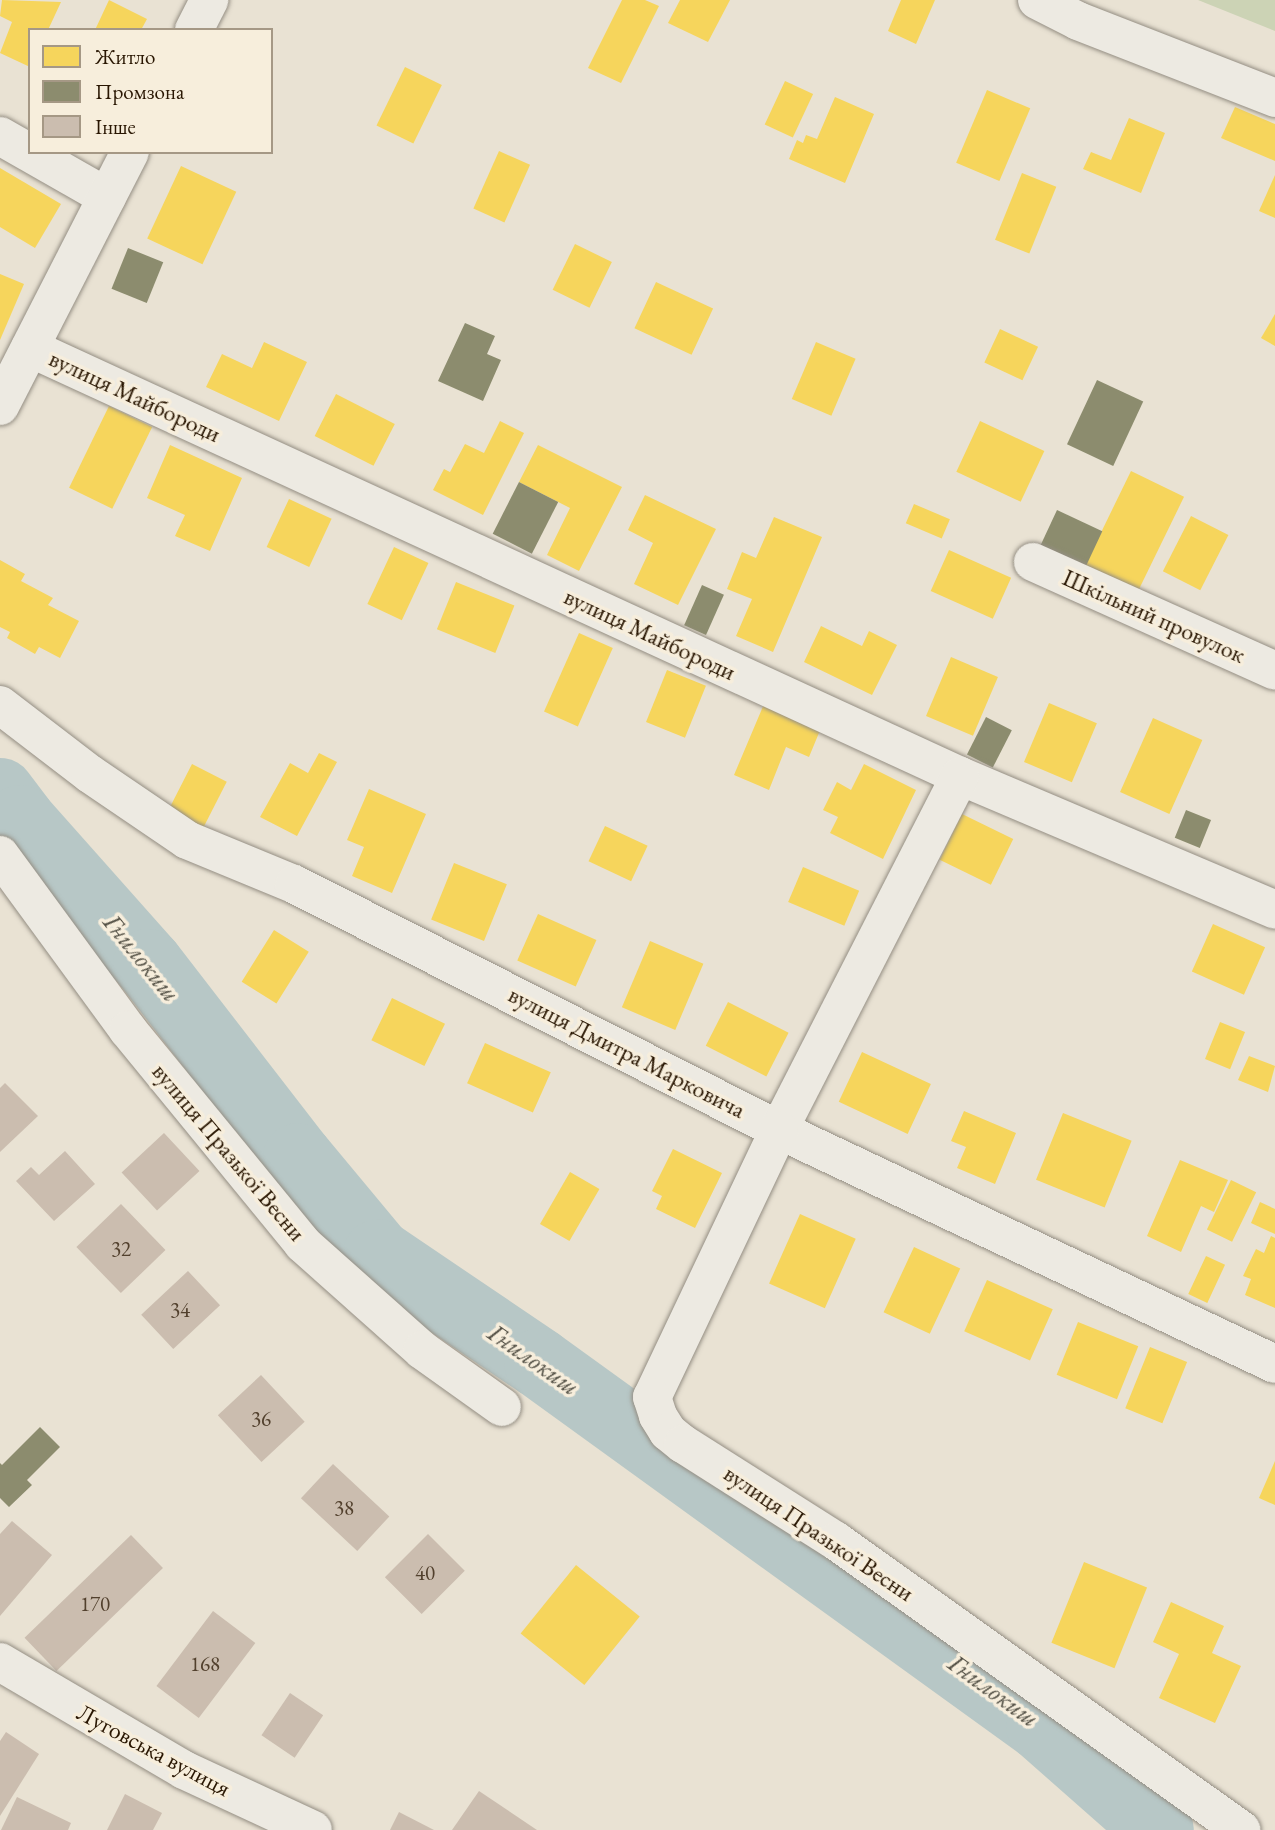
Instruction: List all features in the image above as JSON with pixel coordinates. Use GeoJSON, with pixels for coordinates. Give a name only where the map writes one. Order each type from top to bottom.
{"type":"FeatureCollection","features":[{"type":"Feature","properties":{"kind":"street"},"geometry":{"type":"LineString","coordinates":[[195,28],[209,0]]}},
{"type":"Feature","properties":{"kind":"street"},"geometry":{"type":"LineString","coordinates":[[1037,0],[1078,21],[1275,98]]}},
{"type":"Feature","properties":{"kind":"street"},"geometry":{"type":"LineString","coordinates":[[0,136],[28,152]]}},
{"type":"Feature","properties":{"kind":"street"},"geometry":{"type":"LineString","coordinates":[[32,154],[107,197]]}},
{"type":"Feature","properties":{"kind":"street"},"geometry":{"type":"LineString","coordinates":[[0,406],[129,154]]}},
{"type":"Feature","properties":{"kind":"street","name":"вулиця Майбороди"},"geometry":{"type":"LineString","coordinates":[[30,348],[960,776],[1275,910]]}},
{"type":"Feature","properties":{"kind":"street","name":"Шкільний провулок"},"geometry":{"type":"LineString","coordinates":[[1033,562],[1275,671]]}},
{"type":"Feature","properties":{"kind":"street","name":"вулиця Дмитра Марковича"},"geometry":{"type":"LineString","coordinates":[[0,705],[90,774],[187,840],[294,884],[779,1129],[1275,1364]]}},
{"type":"Feature","properties":{"kind":"street","name":"вулиця Празької Весни"},"geometry":{"type":"LineString","coordinates":[[960,776],[779,1129],[652,1397],[663,1424],[683,1444],[836,1541],[1241,1830]]}},
{"type":"Feature","properties":{"kind":"street","name":"вулиця Празької Весни"},"geometry":{"type":"LineString","coordinates":[[0,855],[128,1030],[303,1244],[422,1350],[502,1407]]}},
{"type":"Feature","properties":{"kind":"street","name":"Луговська вулиця"},"geometry":{"type":"LineString","coordinates":[[0,1662],[184,1770],[313,1830]]}},
{"type":"Feature","properties":{"kind":"green space"},"geometry":{"type":"Polygon","coordinates":[[[1198,0],[1275,0],[1275,31],[1198,0]]]}},
{"type":"Feature","properties":{"kind":"building: Житло"},"geometry":{"type":"Polygon","coordinates":[[[2,0],[61,2],[49,28],[28,28],[28,66],[0,53],[12,22],[0,16],[2,0]]]}},
{"type":"Feature","properties":{"kind":"building: Житло"},"geometry":{"type":"Polygon","coordinates":[[[109,0],[147,19],[142,28],[96,28],[109,0]]]}},
{"type":"Feature","properties":{"kind":"building: Житло"},"geometry":{"type":"Polygon","coordinates":[[[622,0],[645,0],[659,6],[621,83],[588,68],[622,0]]]}},
{"type":"Feature","properties":{"kind":"building: Житло"},"geometry":{"type":"Polygon","coordinates":[[[680,0],[730,0],[708,42],[668,23],[680,0]]]}},
{"type":"Feature","properties":{"kind":"building: Житло"},"geometry":{"type":"Polygon","coordinates":[[[901,0],[935,0],[916,44],[888,31],[901,0]]]}},
{"type":"Feature","properties":{"kind":"building: Житло"},"geometry":{"type":"Polygon","coordinates":[[[405,67],[442,85],[413,143],[377,125],[405,67]]]}},
{"type":"Feature","properties":{"kind":"building: Житло"},"geometry":{"type":"Polygon","coordinates":[[[785,81],[813,94],[793,138],[765,125],[785,81]]]}},
{"type":"Feature","properties":{"kind":"building: Житло"},"geometry":{"type":"Polygon","coordinates":[[[987,90],[1030,108],[999,181],[956,163],[987,90]]]}},
{"type":"Feature","properties":{"kind":"building: Житло"},"geometry":{"type":"Polygon","coordinates":[[[835,97],[874,114],[845,183],[789,159],[797,140],[803,143],[806,135],[817,139],[835,97]]]}},
{"type":"Feature","properties":{"kind":"building: Житло"},"geometry":{"type":"Polygon","coordinates":[[[1235,107],[1275,124],[1275,161],[1221,138],[1235,107]]]}},
{"type":"Feature","properties":{"kind":"building: Житло"},"geometry":{"type":"Polygon","coordinates":[[[1129,118],[1165,133],[1141,193],[1083,169],[1091,152],[1111,160],[1129,118]]]}},
{"type":"Feature","properties":{"kind":"building: Житло"},"geometry":{"type":"Polygon","coordinates":[[[499,151],[530,165],[504,222],[473,209],[499,151]]]}},
{"type":"Feature","properties":{"kind":"building: Житло"},"geometry":{"type":"Polygon","coordinates":[[[181,166],[236,192],[202,264],[147,239],[181,166]]]}},
{"type":"Feature","properties":{"kind":"building: Житло"},"geometry":{"type":"Polygon","coordinates":[[[0,168],[61,204],[35,248],[0,227],[0,168]]]}},
{"type":"Feature","properties":{"kind":"building: Житло"},"geometry":{"type":"Polygon","coordinates":[[[1022,173],[1056,187],[1029,254],[995,240],[1022,173]]]}},
{"type":"Feature","properties":{"kind":"building: Житло"},"geometry":{"type":"Polygon","coordinates":[[[1275,175],[1275,218],[1259,211],[1275,175]]]}},
{"type":"Feature","properties":{"kind":"building: Житло"},"geometry":{"type":"Polygon","coordinates":[[[575,244],[612,262],[589,308],[553,290],[575,244]]]}},
{"type":"Feature","properties":{"kind":"building: Житло"},"geometry":{"type":"Polygon","coordinates":[[[0,274],[24,284],[0,340],[0,274]]]}},
{"type":"Feature","properties":{"kind":"building: Житло"},"geometry":{"type":"Polygon","coordinates":[[[656,282],[713,309],[692,355],[634,328],[656,282]]]}},
{"type":"Feature","properties":{"kind":"building: Житло"},"geometry":{"type":"Polygon","coordinates":[[[1275,314],[1275,346],[1261,338],[1275,314]]]}},
{"type":"Feature","properties":{"kind":"building: Житло"},"geometry":{"type":"Polygon","coordinates":[[[1000,329],[1038,347],[1022,380],[984,363],[1000,329]]]}},
{"type":"Feature","properties":{"kind":"building: Житло"},"geometry":{"type":"Polygon","coordinates":[[[264,342],[307,362],[279,421],[206,387],[222,354],[252,368],[264,342]]]}},
{"type":"Feature","properties":{"kind":"building: Житло"},"geometry":{"type":"Polygon","coordinates":[[[816,342],[856,359],[831,416],[792,399],[816,342]]]}},
{"type":"Feature","properties":{"kind":"building: Житло"},"geometry":{"type":"Polygon","coordinates":[[[336,394],[395,424],[373,466],[315,436],[336,394]]]}},
{"type":"Feature","properties":{"kind":"building: Житло"},"geometry":{"type":"Polygon","coordinates":[[[109,406],[152,427],[112,509],[69,488],[109,406]]]}},
{"type":"Feature","properties":{"kind":"building: Житло"},"geometry":{"type":"Polygon","coordinates":[[[500,421],[524,433],[483,515],[433,490],[444,469],[450,472],[465,444],[484,453],[500,421]]]}},
{"type":"Feature","properties":{"kind":"building: Житло"},"geometry":{"type":"Polygon","coordinates":[[[980,421],[1044,451],[1021,502],[956,472],[980,421]]]}},
{"type":"Feature","properties":{"kind":"building: Житло"},"geometry":{"type":"Polygon","coordinates":[[[170,445],[242,478],[210,551],[175,536],[185,515],[147,498],[170,445]]]}},
{"type":"Feature","properties":{"kind":"building: Житло"},"geometry":{"type":"Polygon","coordinates":[[[538,445],[622,487],[579,571],[547,555],[570,508],[519,482],[538,445]]]}},
{"type":"Feature","properties":{"kind":"building: Житло"},"geometry":{"type":"Polygon","coordinates":[[[1131,471],[1184,497],[1137,593],[1084,567],[1131,471]]]}},
{"type":"Feature","properties":{"kind":"building: Житло"},"geometry":{"type":"Polygon","coordinates":[[[645,495],[716,529],[678,605],[634,584],[653,543],[628,530],[645,495]]]}},
{"type":"Feature","properties":{"kind":"building: Житло"},"geometry":{"type":"Polygon","coordinates":[[[289,499],[332,519],[309,567],[267,547],[289,499]]]}},
{"type":"Feature","properties":{"kind":"building: Житло"},"geometry":{"type":"Polygon","coordinates":[[[914,504],[950,519],[942,539],[906,523],[914,504]]]}},
{"type":"Feature","properties":{"kind":"building: Житло"},"geometry":{"type":"Polygon","coordinates":[[[1191,516],[1228,535],[1200,590],[1163,571],[1191,516]]]}},
{"type":"Feature","properties":{"kind":"building: Житло"},"geometry":{"type":"Polygon","coordinates":[[[774,517],[822,537],[773,652],[736,636],[752,599],[727,589],[742,552],[756,558],[774,517]]]}},
{"type":"Feature","properties":{"kind":"building: Житло"},"geometry":{"type":"Polygon","coordinates":[[[394,547],[428,563],[402,620],[367,604],[394,547]]]}},
{"type":"Feature","properties":{"kind":"building: Житло"},"geometry":{"type":"Polygon","coordinates":[[[949,550],[1011,578],[993,619],[931,591],[949,550]]]}},
{"type":"Feature","properties":{"kind":"building: Житло"},"geometry":{"type":"Polygon","coordinates":[[[0,560],[25,574],[21,581],[53,598],[48,605],[79,621],[60,658],[39,647],[35,654],[7,638],[10,632],[0,627],[0,560]]]}},
{"type":"Feature","properties":{"kind":"building: Житло"},"geometry":{"type":"Polygon","coordinates":[[[456,582],[514,606],[495,653],[437,629],[456,582]]]}},
{"type":"Feature","properties":{"kind":"building: Житло"},"geometry":{"type":"Polygon","coordinates":[[[821,626],[862,646],[869,631],[897,645],[872,695],[804,662],[821,626]]]}},
{"type":"Feature","properties":{"kind":"building: Житло"},"geometry":{"type":"Polygon","coordinates":[[[579,633],[613,648],[578,727],[544,712],[579,633]]]}},
{"type":"Feature","properties":{"kind":"building: Житло"},"geometry":{"type":"Polygon","coordinates":[[[951,657],[998,677],[973,736],[926,716],[951,657]]]}},
{"type":"Feature","properties":{"kind":"building: Житло"},"geometry":{"type":"Polygon","coordinates":[[[667,670],[706,686],[685,738],[646,722],[667,670]]]}},
{"type":"Feature","properties":{"kind":"building: Житло"},"geometry":{"type":"Polygon","coordinates":[[[1049,703],[1097,723],[1072,782],[1024,762],[1049,703]]]}},
{"type":"Feature","properties":{"kind":"building: Житло"},"geometry":{"type":"Polygon","coordinates":[[[764,704],[821,728],[809,757],[786,747],[769,790],[734,775],[764,704]]]}},
{"type":"Feature","properties":{"kind":"building: Житло"},"geometry":{"type":"Polygon","coordinates":[[[1153,718],[1202,740],[1169,814],[1120,792],[1153,718]]]}},
{"type":"Feature","properties":{"kind":"building: Житло"},"geometry":{"type":"Polygon","coordinates":[[[319,753],[337,762],[297,836],[260,817],[290,763],[308,773],[319,753]]]}},
{"type":"Feature","properties":{"kind":"building: Житло"},"geometry":{"type":"Polygon","coordinates":[[[192,764],[227,782],[203,828],[168,810],[192,764]]]}},
{"type":"Feature","properties":{"kind":"building: Житло"},"geometry":{"type":"Polygon","coordinates":[[[864,764],[916,790],[883,859],[830,833],[838,817],[823,810],[837,782],[851,790],[864,764]]]}},
{"type":"Feature","properties":{"kind":"building: Житло"},"geometry":{"type":"Polygon","coordinates":[[[369,789],[426,814],[392,893],[352,876],[364,847],[347,840],[369,789]]]}},
{"type":"Feature","properties":{"kind":"building: Житло"},"geometry":{"type":"Polygon","coordinates":[[[962,814],[1013,839],[991,885],[940,860],[962,814]]]}},
{"type":"Feature","properties":{"kind":"building: Житло"},"geometry":{"type":"Polygon","coordinates":[[[605,826],[648,846],[631,881],[589,861],[605,826]]]}},
{"type":"Feature","properties":{"kind":"building: Житло"},"geometry":{"type":"Polygon","coordinates":[[[454,863],[507,884],[484,941],[431,920],[454,863]]]}},
{"type":"Feature","properties":{"kind":"building: Житло"},"geometry":{"type":"Polygon","coordinates":[[[803,867],[859,891],[844,926],[788,902],[803,867]]]}},
{"type":"Feature","properties":{"kind":"building: Житло"},"geometry":{"type":"Polygon","coordinates":[[[538,914],[596,940],[576,987],[517,961],[538,914]]]}},
{"type":"Feature","properties":{"kind":"building: Житло"},"geometry":{"type":"Polygon","coordinates":[[[1213,924],[1265,947],[1244,995],[1192,972],[1213,924]]]}},
{"type":"Feature","properties":{"kind":"building: Житло"},"geometry":{"type":"Polygon","coordinates":[[[274,930],[309,952],[276,1003],[242,982],[274,930]]]}},
{"type":"Feature","properties":{"kind":"building: Житло"},"geometry":{"type":"Polygon","coordinates":[[[650,941],[703,964],[675,1030],[622,1007],[650,941]]]}},
{"type":"Feature","properties":{"kind":"building: Житло"},"geometry":{"type":"Polygon","coordinates":[[[392,998],[445,1024],[424,1066],[371,1040],[392,998]]]}},
{"type":"Feature","properties":{"kind":"building: Житло"},"geometry":{"type":"Polygon","coordinates":[[[728,1002],[789,1033],[766,1077],[706,1046],[728,1002]]]}},
{"type":"Feature","properties":{"kind":"building: Житло"},"geometry":{"type":"Polygon","coordinates":[[[1220,1022],[1245,1032],[1230,1069],[1205,1059],[1220,1022]]]}},
{"type":"Feature","properties":{"kind":"building: Житло"},"geometry":{"type":"Polygon","coordinates":[[[485,1043],[551,1072],[533,1112],[467,1083],[485,1043]]]}},
{"type":"Feature","properties":{"kind":"building: Житло"},"geometry":{"type":"Polygon","coordinates":[[[862,1052],[931,1084],[908,1134],[839,1102],[862,1052]]]}},
{"type":"Feature","properties":{"kind":"building: Житло"},"geometry":{"type":"Polygon","coordinates":[[[1249,1056],[1275,1066],[1268,1092],[1238,1080],[1249,1056]]]}},
{"type":"Feature","properties":{"kind":"building: Житло"},"geometry":{"type":"Polygon","coordinates":[[[964,1111],[1016,1133],[995,1184],[957,1168],[966,1147],[951,1141],[964,1111]]]}},
{"type":"Feature","properties":{"kind":"building: Житло"},"geometry":{"type":"Polygon","coordinates":[[[1063,1113],[1132,1141],[1105,1207],[1036,1180],[1063,1113]]]}},
{"type":"Feature","properties":{"kind":"building: Житло"},"geometry":{"type":"Polygon","coordinates":[[[673,1149],[722,1173],[695,1228],[656,1209],[662,1196],[652,1191],[673,1149]]]}},
{"type":"Feature","properties":{"kind":"building: Житло"},"geometry":{"type":"Polygon","coordinates":[[[1180,1160],[1228,1180],[1214,1212],[1201,1206],[1181,1252],[1147,1236],[1180,1160]]]}},
{"type":"Feature","properties":{"kind":"building: Житло"},"geometry":{"type":"Polygon","coordinates":[[[570,1172],[599,1189],[569,1241],[540,1224],[570,1172]]]}},
{"type":"Feature","properties":{"kind":"building: Житло"},"geometry":{"type":"Polygon","coordinates":[[[1231,1180],[1256,1192],[1232,1242],[1207,1229],[1231,1180]]]}},
{"type":"Feature","properties":{"kind":"building: Житло"},"geometry":{"type":"Polygon","coordinates":[[[1260,1202],[1275,1209],[1275,1234],[1251,1223],[1260,1202]]]}},
{"type":"Feature","properties":{"kind":"building: Житло"},"geometry":{"type":"Polygon","coordinates":[[[800,1214],[856,1239],[825,1308],[769,1283],[800,1214]]]}},
{"type":"Feature","properties":{"kind":"building: Житло"},"geometry":{"type":"Polygon","coordinates":[[[1271,1236],[1275,1238],[1275,1308],[1245,1295],[1251,1279],[1243,1276],[1256,1249],[1264,1253],[1271,1236]]]}},
{"type":"Feature","properties":{"kind":"building: Житло"},"geometry":{"type":"Polygon","coordinates":[[[914,1247],[960,1269],[930,1334],[884,1312],[914,1247]]]}},
{"type":"Feature","properties":{"kind":"building: Житло"},"geometry":{"type":"Polygon","coordinates":[[[1206,1256],[1225,1265],[1207,1303],[1188,1294],[1206,1256]]]}},
{"type":"Feature","properties":{"kind":"building: Житло"},"geometry":{"type":"Polygon","coordinates":[[[987,1280],[1053,1309],[1030,1360],[964,1331],[987,1280]]]}},
{"type":"Feature","properties":{"kind":"building: Житло"},"geometry":{"type":"Polygon","coordinates":[[[1078,1322],[1138,1346],[1117,1399],[1057,1375],[1078,1322]]]}},
{"type":"Feature","properties":{"kind":"building: Житло"},"geometry":{"type":"Polygon","coordinates":[[[1150,1347],[1187,1362],[1162,1423],[1125,1408],[1150,1347]]]}},
{"type":"Feature","properties":{"kind":"building: Житло"},"geometry":{"type":"Polygon","coordinates":[[[1275,1461],[1275,1505],[1259,1498],[1275,1461]]]}},
{"type":"Feature","properties":{"kind":"building: Житло"},"geometry":{"type":"Polygon","coordinates":[[[1084,1562],[1147,1587],[1114,1668],[1051,1643],[1084,1562]]]}},
{"type":"Feature","properties":{"kind":"building: Житло"},"geometry":{"type":"Polygon","coordinates":[[[576,1565],[640,1617],[584,1685],[521,1633],[576,1565]]]}},
{"type":"Feature","properties":{"kind":"building: Житло"},"geometry":{"type":"Polygon","coordinates":[[[1171,1602],[1224,1626],[1212,1653],[1241,1666],[1215,1723],[1159,1698],[1179,1654],[1153,1642],[1171,1602]]]}},
{"type":"Feature","properties":{"kind":"building: Промзона"},"geometry":{"type":"Polygon","coordinates":[[[128,248],[163,262],[147,303],[112,289],[128,248]]]}},
{"type":"Feature","properties":{"kind":"building: Промзона"},"geometry":{"type":"Polygon","coordinates":[[[465,323],[495,336],[487,354],[501,360],[483,401],[438,381],[465,323]]]}},
{"type":"Feature","properties":{"kind":"building: Промзона"},"geometry":{"type":"Polygon","coordinates":[[[1097,380],[1143,402],[1113,466],[1067,444],[1097,380]]]}},
{"type":"Feature","properties":{"kind":"building: Промзона"},"geometry":{"type":"Polygon","coordinates":[[[519,482],[558,502],[532,554],[493,534],[519,482]]]}},
{"type":"Feature","properties":{"kind":"building: Промзона"},"geometry":{"type":"Polygon","coordinates":[[[1057,510],[1102,531],[1084,570],[1039,549],[1057,510]]]}},
{"type":"Feature","properties":{"kind":"building: Промзона"},"geometry":{"type":"Polygon","coordinates":[[[702,585],[724,595],[706,635],[684,625],[702,585]]]}},
{"type":"Feature","properties":{"kind":"building: Промзона"},"geometry":{"type":"Polygon","coordinates":[[[986,717],[1012,730],[993,768],[967,754],[986,717]]]}},
{"type":"Feature","properties":{"kind":"building: Промзона"},"geometry":{"type":"Polygon","coordinates":[[[1186,810],[1211,820],[1200,848],[1175,838],[1186,810]]]}},
{"type":"Feature","properties":{"kind":"building: Промзона"},"geometry":{"type":"Polygon","coordinates":[[[40,1427],[60,1447],[27,1480],[32,1485],[9,1507],[0,1498],[0,1463],[2,1465],[40,1427]]]}},
{"type":"Feature","properties":{"kind":"building: Інше"},"geometry":{"type":"Polygon","coordinates":[[[5,1083],[38,1116],[0,1152],[0,1088],[5,1083]]]}},
{"type":"Feature","properties":{"kind":"building: Інше"},"geometry":{"type":"Polygon","coordinates":[[[164,1133],[199,1171],[157,1211],[122,1173],[164,1133]]]}},
{"type":"Feature","properties":{"kind":"building: Інше"},"geometry":{"type":"Polygon","coordinates":[[[65,1151],[95,1184],[54,1221],[16,1181],[31,1167],[39,1175],[65,1151]]]}},
{"type":"Feature","properties":{"kind":"building: Інше"},"geometry":{"type":"Polygon","coordinates":[[[121,1204],[165,1250],[121,1293],[76,1247],[121,1204]]]}},
{"type":"Feature","properties":{"kind":"building: Інше"},"geometry":{"type":"Polygon","coordinates":[[[188,1271],[220,1305],[173,1349],[141,1315],[188,1271]]]}},
{"type":"Feature","properties":{"kind":"building: Інше"},"geometry":{"type":"Polygon","coordinates":[[[261,1375],[305,1422],[261,1462],[218,1415],[261,1375]]]}},
{"type":"Feature","properties":{"kind":"building: Інше"},"geometry":{"type":"Polygon","coordinates":[[[333,1464],[389,1517],[357,1551],[301,1498],[333,1464]]]}},
{"type":"Feature","properties":{"kind":"building: Інше"},"geometry":{"type":"Polygon","coordinates":[[[12,1521],[52,1555],[0,1616],[0,1534],[12,1521]]]}},
{"type":"Feature","properties":{"kind":"building: Інше"},"geometry":{"type":"Polygon","coordinates":[[[428,1534],[465,1571],[422,1614],[385,1577],[428,1534]]]}},
{"type":"Feature","properties":{"kind":"building: Інше"},"geometry":{"type":"Polygon","coordinates":[[[131,1535],[163,1568],[56,1671],[25,1638],[131,1535]]]}},
{"type":"Feature","properties":{"kind":"building: Інше"},"geometry":{"type":"Polygon","coordinates":[[[213,1611],[255,1643],[199,1718],[156,1686],[213,1611]]]}},
{"type":"Feature","properties":{"kind":"building: Інше"},"geometry":{"type":"Polygon","coordinates":[[[290,1693],[323,1715],[295,1758],[261,1735],[290,1693]]]}},
{"type":"Feature","properties":{"kind":"building: Інше"},"geometry":{"type":"Polygon","coordinates":[[[6,1732],[39,1754],[0,1816],[0,1741],[6,1732]]]}},
{"type":"Feature","properties":{"kind":"building: Інше"},"geometry":{"type":"Polygon","coordinates":[[[479,1791],[537,1830],[452,1830],[479,1791]]]}},
{"type":"Feature","properties":{"kind":"building: Інше"},"geometry":{"type":"Polygon","coordinates":[[[125,1794],[162,1813],[153,1830],[107,1830],[125,1794]]]}},
{"type":"Feature","properties":{"kind":"building: Інше"},"geometry":{"type":"Polygon","coordinates":[[[17,1797],[71,1823],[68,1830],[1,1830],[17,1797]]]}},
{"type":"Feature","properties":{"kind":"building: Інше"},"geometry":{"type":"Polygon","coordinates":[[[399,1812],[434,1830],[390,1830],[399,1812]]]}},
{"type":"Feature","properties":{"kind":"waterway","name":"Гнилокиш"},"geometry":{"type":"LineString","coordinates":[[0,793],[20,820],[148,964],[298,1158],[378,1254],[539,1363],[1041,1726],[1159,1830]]}}]}
